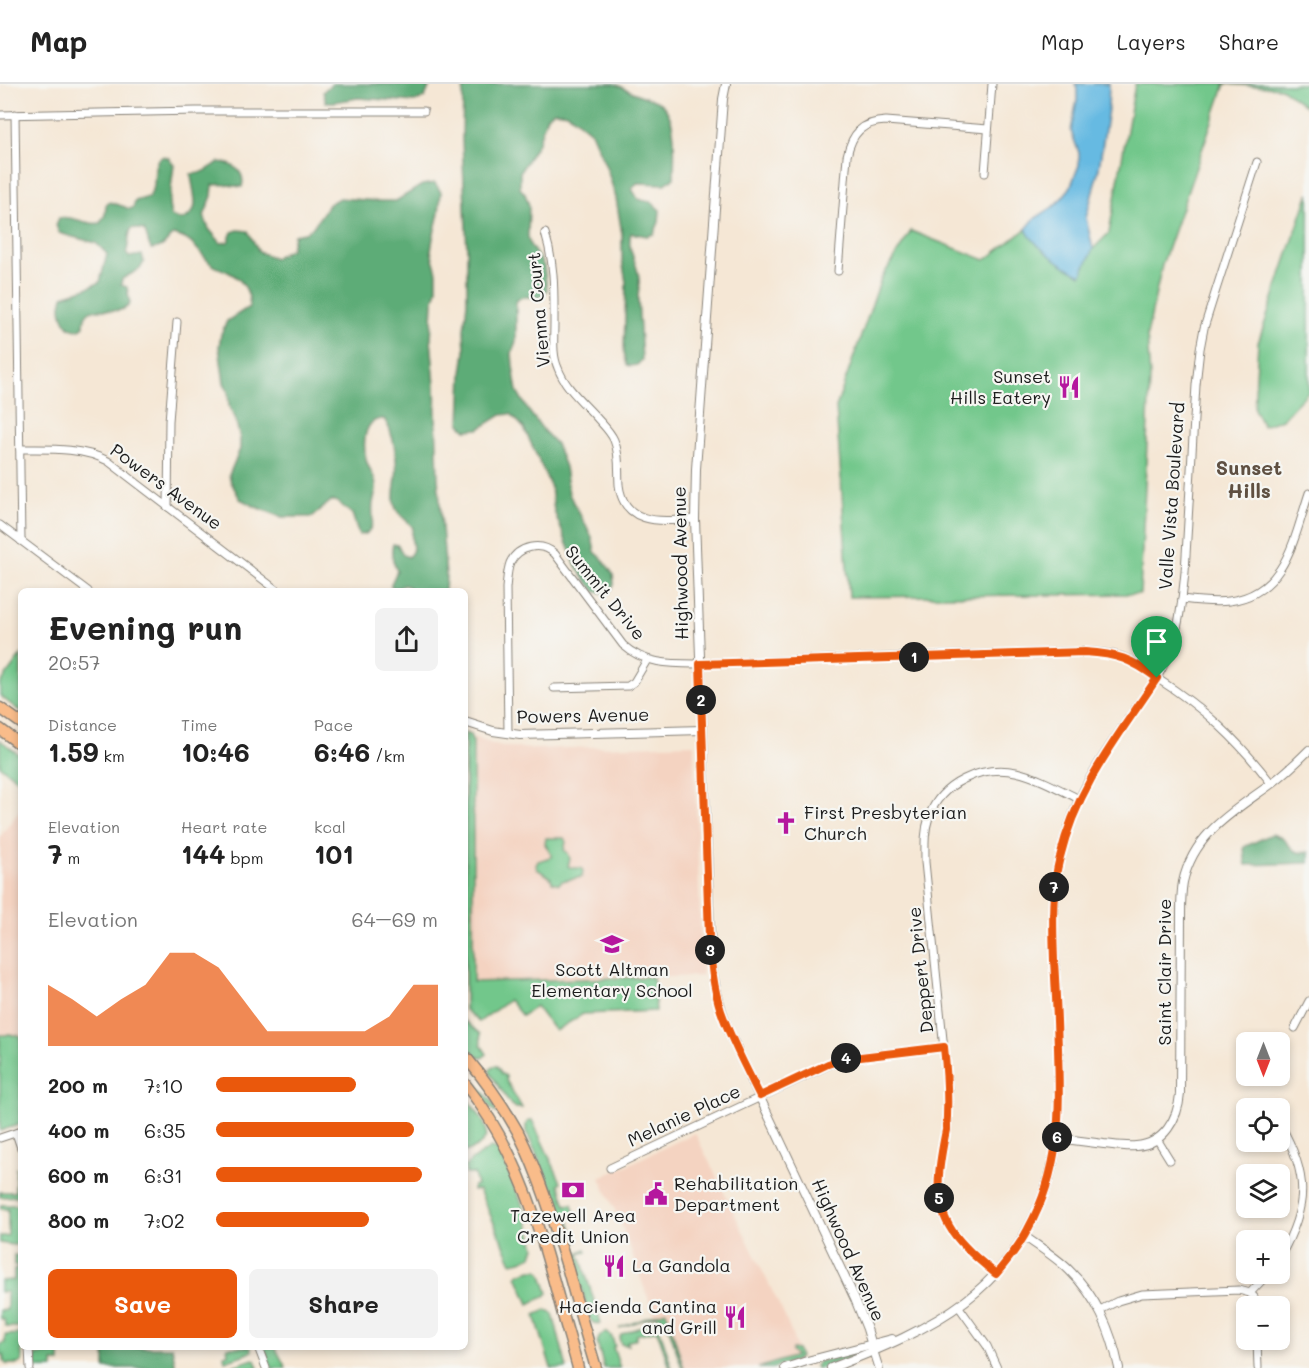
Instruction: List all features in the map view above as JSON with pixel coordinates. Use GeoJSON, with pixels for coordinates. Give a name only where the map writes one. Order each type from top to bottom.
{"type":"FeatureCollection","features":[{"type":"Feature","properties":{"kind":"main road"},"geometry":{"type":"LineString","coordinates":[[0,708],[18,721]]}},
{"type":"Feature","properties":{"kind":"main road"},"geometry":{"type":"LineString","coordinates":[[0,729],[18,743]]}},
{"type":"Feature","properties":{"kind":"main road"},"geometry":{"type":"LineString","coordinates":[[468,1060],[506,1112],[534,1166],[554,1224],[596,1368]]}},
{"type":"Feature","properties":{"kind":"main road"},"geometry":{"type":"LineString","coordinates":[[468,1088],[495,1128],[519,1172],[536,1220],[578,1368]]}},
{"type":"Feature","properties":{"kind":"street","name":"Highwood Avenue"},"geometry":{"type":"LineString","coordinates":[[726,84],[723,99],[698,439],[695,519],[709,937],[713,975],[726,1024],[855,1299],[879,1368]]}},
{"type":"Feature","properties":{"kind":"street"},"geometry":{"type":"LineString","coordinates":[[985,173],[992,84]]}},
{"type":"Feature","properties":{"kind":"street"},"geometry":{"type":"LineString","coordinates":[[0,115],[196,111],[424,111]]}},
{"type":"Feature","properties":{"kind":"street"},"geometry":{"type":"LineString","coordinates":[[15,114],[21,541]]}},
{"type":"Feature","properties":{"kind":"street"},"geometry":{"type":"LineString","coordinates":[[838,271],[847,156],[850,143],[858,131],[873,122],[886,121],[988,129]]}},
{"type":"Feature","properties":{"kind":"street","name":"Valle Vista Boulevard"},"geometry":{"type":"LineString","coordinates":[[831,1368],[873,1348],[920,1331],[981,1289],[1008,1259],[1024,1236],[1041,1204],[1050,1177],[1057,1138],[1060,1092],[1053,920],[1059,858],[1079,799],[1097,766],[1157,678],[1174,643],[1182,599],[1200,349],[1204,328],[1257,162]]}},
{"type":"Feature","properties":{"kind":"street","name":"Vienna Court"},"geometry":{"type":"LineString","coordinates":[[545,233],[553,268],[556,364],[565,381],[612,435],[616,447],[619,486],[624,502],[633,513],[649,520],[695,519]]}},
{"type":"Feature","properties":{"kind":"street"},"geometry":{"type":"LineString","coordinates":[[168,507],[169,421],[177,322]]}},
{"type":"Feature","properties":{"kind":"street","name":"Powers Avenue"},"geometry":{"type":"LineString","coordinates":[[20,449],[68,450],[102,458],[116,466],[274,588]]}},
{"type":"Feature","properties":{"kind":"street"},"geometry":{"type":"LineString","coordinates":[[1182,599],[1228,601],[1249,596],[1273,580],[1285,561],[1309,493]]}},
{"type":"Feature","properties":{"kind":"street"},"geometry":{"type":"LineString","coordinates":[[0,525],[84,588]]}},
{"type":"Feature","properties":{"kind":"street","name":"Summit Drive"},"geometry":{"type":"LineString","coordinates":[[508,733],[506,588],[508,571],[511,561],[519,552],[540,546],[553,551],[623,645],[637,656],[647,660],[674,664],[700,664],[1106,653],[1132,661],[1192,701],[1246,751],[1271,783]]}},
{"type":"Feature","properties":{"kind":"street"},"geometry":{"type":"LineString","coordinates":[[554,688],[628,686],[634,682],[647,660]]}},
{"type":"Feature","properties":{"kind":"street","name":"Powers Avenue"},"geometry":{"type":"LineString","coordinates":[[468,723],[508,733],[537,735],[702,730]]}},
{"type":"Feature","properties":{"kind":"street","name":"Saint Clair Drive"},"geometry":{"type":"LineString","coordinates":[[1157,1139],[1168,1130],[1173,1122],[1179,1102],[1180,915],[1182,888],[1186,873],[1198,845],[1211,830],[1289,769],[1309,750]]}},
{"type":"Feature","properties":{"kind":"street","name":"Deppert Drive"},"geometry":{"type":"LineString","coordinates":[[996,1274],[964,1246],[948,1225],[940,1207],[938,1177],[947,1108],[947,1079],[925,862],[926,829],[937,801],[953,786],[974,775],[996,770],[1018,773],[1079,799]]}},
{"type":"Feature","properties":{"kind":"street"},"geometry":{"type":"LineString","coordinates":[[1295,1028],[1309,1001]]}},
{"type":"Feature","properties":{"kind":"street","name":"Melanie Place"},"geometry":{"type":"LineString","coordinates":[[610,1168],[828,1064],[844,1059],[944,1047]]}},
{"type":"Feature","properties":{"kind":"street"},"geometry":{"type":"LineString","coordinates":[[0,1138],[18,1132]]}},
{"type":"Feature","properties":{"kind":"street"},"geometry":{"type":"LineString","coordinates":[[1057,1138],[1129,1146],[1143,1145],[1157,1139],[1170,1160]]}},
{"type":"Feature","properties":{"kind":"street"},"geometry":{"type":"LineString","coordinates":[[1290,1145],[1302,1178],[1302,1188],[1298,1212],[1290,1235]]}},
{"type":"Feature","properties":{"kind":"street"},"geometry":{"type":"LineString","coordinates":[[1024,1236],[1068,1269],[1085,1288],[1100,1310],[1110,1334],[1119,1368]]}},
{"type":"Feature","properties":{"kind":"street"},"geometry":{"type":"LineString","coordinates":[[1250,1293],[1259,1284]]}},
{"type":"Feature","properties":{"kind":"street"},"geometry":{"type":"LineString","coordinates":[[1100,1310],[1118,1301],[1142,1294],[1243,1290],[1253,1296]]}},
{"type":"Feature","properties":{"kind":"street"},"geometry":{"type":"LineString","coordinates":[[959,1306],[987,1346],[997,1368]]}},
{"type":"Feature","properties":{"kind":"street","name":"Valle Vista Boulevard"},"geometry":{"type":"LineString","coordinates":[[785,1368],[873,1348]]}},
{"type":"Feature","properties":{"kind":"street"},"geometry":{"type":"LineString","coordinates":[[29,1350],[30,1368]]}},
{"type":"Feature","properties":{"kind":"street"},"geometry":{"type":"LineString","coordinates":[[259,1350],[266,1368]]}},
{"type":"Feature","properties":{"kind":"street"},"geometry":{"type":"LineString","coordinates":[[1257,1350],[1258,1368]]}},
{"type":"Feature","properties":{"kind":"shaded area"},"geometry":{"type":"Polygon","coordinates":[[[473,737],[498,746],[534,749],[694,744],[702,976],[473,982],[473,737]]]}},
{"type":"Feature","properties":{"kind":"shaded area"},"geometry":{"type":"Polygon","coordinates":[[[18,812],[18,1039],[0,1036],[0,837],[18,812]]]}},
{"type":"Feature","properties":{"kind":"shaded area"},"geometry":{"type":"Polygon","coordinates":[[[695,1133],[786,1319],[801,1359],[773,1368],[683,1368],[665,1312],[654,1315],[621,1223],[600,1178],[695,1133]]]}},
{"type":"Feature","properties":{"kind":"green space"},"geometry":{"type":"Polygon","coordinates":[[[332,84],[430,85],[425,97],[415,102],[358,98],[326,102],[323,92],[332,84]]]}},
{"type":"Feature","properties":{"kind":"green space"},"geometry":{"type":"Polygon","coordinates":[[[465,84],[614,84],[658,102],[665,108],[672,125],[674,178],[665,184],[637,183],[632,189],[638,199],[651,202],[660,210],[659,222],[654,234],[647,236],[631,233],[630,239],[639,281],[642,360],[637,365],[627,365],[624,352],[626,282],[616,198],[607,169],[591,132],[568,113],[554,111],[547,116],[538,143],[520,172],[520,188],[529,205],[528,237],[530,245],[544,266],[547,290],[541,297],[522,297],[516,301],[516,341],[512,353],[517,391],[528,410],[556,444],[565,467],[569,494],[592,537],[595,552],[613,574],[614,584],[609,593],[595,592],[575,564],[554,511],[551,488],[524,428],[511,414],[501,415],[479,429],[466,430],[460,424],[467,302],[462,140],[465,84]]]}},
{"type":"Feature","properties":{"kind":"green space"},"geometry":{"type":"Polygon","coordinates":[[[1135,84],[1225,84],[1162,265],[1147,335],[1150,378],[1140,594],[849,597],[836,407],[881,279],[911,231],[985,260],[1026,229],[1042,248],[1081,275],[1093,249],[1109,233],[1135,84]]]}},
{"type":"Feature","properties":{"kind":"green space"},"geometry":{"type":"Polygon","coordinates":[[[1225,84],[1309,84],[1309,109],[1281,88],[1225,84]]]}},
{"type":"Feature","properties":{"kind":"green space"},"geometry":{"type":"Polygon","coordinates":[[[164,156],[169,158],[174,165],[169,205],[171,216],[181,220],[188,217],[195,207],[191,174],[203,172],[219,162],[237,169],[242,177],[242,187],[213,185],[212,196],[204,216],[209,229],[221,243],[228,242],[232,232],[248,231],[259,252],[274,258],[291,249],[294,235],[305,233],[313,227],[329,204],[339,198],[396,201],[422,185],[435,183],[441,192],[431,251],[437,272],[437,289],[433,303],[431,339],[445,588],[409,588],[404,585],[398,588],[391,587],[397,571],[392,558],[393,544],[398,545],[403,555],[408,557],[413,550],[413,528],[395,506],[396,456],[393,439],[384,419],[377,420],[368,427],[365,439],[366,459],[376,488],[373,523],[366,534],[359,535],[352,514],[336,501],[331,501],[312,517],[282,517],[240,499],[229,475],[240,449],[240,438],[229,406],[219,347],[221,334],[227,321],[249,307],[249,297],[239,279],[211,264],[190,242],[173,235],[161,247],[151,249],[144,230],[132,228],[126,253],[129,257],[142,255],[144,262],[140,269],[122,279],[121,285],[127,287],[130,304],[117,311],[89,312],[85,317],[84,326],[79,329],[71,328],[65,321],[61,306],[63,296],[100,282],[107,254],[96,243],[59,233],[56,225],[59,218],[70,218],[95,224],[100,223],[105,215],[106,205],[110,202],[129,209],[133,208],[135,201],[149,197],[154,186],[158,159],[164,156]]]}},
{"type":"Feature","properties":{"kind":"green space"},"geometry":{"type":"Polygon","coordinates":[[[1309,192],[1309,391],[1282,419],[1263,426],[1254,409],[1258,343],[1309,192]]]}},
{"type":"Feature","properties":{"kind":"green space"},"geometry":{"type":"Polygon","coordinates":[[[18,659],[18,710],[0,696],[0,684],[18,659]]]}},
{"type":"Feature","properties":{"kind":"green space"},"geometry":{"type":"Polygon","coordinates":[[[468,734],[473,740],[473,982],[653,977],[656,1011],[583,1014],[555,1031],[536,1006],[522,1016],[509,1000],[479,1022],[468,1013],[468,734]]]}},
{"type":"Feature","properties":{"kind":"green space"},"geometry":{"type":"Polygon","coordinates":[[[0,740],[18,754],[18,780],[0,766],[0,740]]]}},
{"type":"Feature","properties":{"kind":"green space"},"geometry":{"type":"Polygon","coordinates":[[[1272,834],[1282,838],[1293,850],[1309,852],[1309,863],[1246,865],[1244,847],[1272,834]]]}},
{"type":"Feature","properties":{"kind":"green space"},"geometry":{"type":"Polygon","coordinates":[[[546,838],[564,838],[566,842],[564,850],[570,859],[568,866],[581,868],[582,877],[562,881],[559,884],[552,882],[551,878],[537,869],[538,861],[551,857],[545,844],[546,838]]]}},
{"type":"Feature","properties":{"kind":"green space"},"geometry":{"type":"Polygon","coordinates":[[[468,1024],[480,1034],[481,1045],[487,1054],[482,1058],[476,1056],[468,1047],[468,1024]]]}},
{"type":"Feature","properties":{"kind":"green space"},"geometry":{"type":"Polygon","coordinates":[[[0,1035],[18,1035],[18,1125],[0,1131],[0,1035]]]}},
{"type":"Feature","properties":{"kind":"green space"},"geometry":{"type":"Polygon","coordinates":[[[493,1066],[497,1066],[506,1076],[522,1108],[511,1105],[490,1073],[493,1066]]]}},
{"type":"Feature","properties":{"kind":"green space"},"geometry":{"type":"Polygon","coordinates":[[[468,1074],[493,1103],[497,1113],[491,1109],[468,1078],[468,1074]]]}},
{"type":"Feature","properties":{"kind":"green space"},"geometry":{"type":"Polygon","coordinates":[[[468,1100],[486,1127],[484,1141],[468,1151],[468,1100]]]}},
{"type":"Feature","properties":{"kind":"green space"},"geometry":{"type":"Polygon","coordinates":[[[532,1120],[561,1182],[559,1184],[566,1205],[572,1204],[575,1215],[568,1217],[577,1242],[568,1241],[549,1183],[526,1131],[527,1122],[532,1120]]]}},
{"type":"Feature","properties":{"kind":"green space"},"geometry":{"type":"Polygon","coordinates":[[[491,1148],[498,1150],[501,1154],[523,1206],[535,1247],[532,1256],[512,1263],[479,1190],[473,1190],[473,1186],[477,1185],[474,1174],[468,1174],[468,1163],[491,1148]]]}},
{"type":"Feature","properties":{"kind":"green space"},"geometry":{"type":"Polygon","coordinates":[[[16,1168],[18,1169],[18,1196],[0,1197],[0,1192],[15,1192],[16,1168]]]}},
{"type":"Feature","properties":{"kind":"green space"},"geometry":{"type":"Polygon","coordinates":[[[1,1205],[18,1205],[18,1244],[0,1243],[0,1236],[8,1234],[8,1209],[1,1209],[1,1205]]]}},
{"type":"Feature","properties":{"kind":"green space"},"geometry":{"type":"Polygon","coordinates":[[[586,1249],[587,1252],[579,1253],[601,1323],[593,1323],[590,1319],[573,1260],[574,1255],[586,1249]]]}},
{"type":"Feature","properties":{"kind":"green space"},"geometry":{"type":"Polygon","coordinates":[[[14,1255],[18,1256],[18,1266],[14,1265],[14,1255]]]}},
{"type":"Feature","properties":{"kind":"green space"},"geometry":{"type":"Polygon","coordinates":[[[18,1268],[18,1327],[7,1327],[4,1319],[0,1319],[0,1310],[7,1310],[7,1292],[0,1292],[0,1281],[14,1280],[14,1270],[18,1268]]]}},
{"type":"Feature","properties":{"kind":"green space"},"geometry":{"type":"Polygon","coordinates":[[[531,1270],[541,1272],[548,1293],[529,1304],[517,1276],[531,1270]]]}},
{"type":"Feature","properties":{"kind":"green space"},"geometry":{"type":"Polygon","coordinates":[[[546,1310],[553,1314],[567,1368],[551,1368],[535,1315],[546,1310]]]}},
{"type":"Feature","properties":{"kind":"green space"},"geometry":{"type":"Polygon","coordinates":[[[666,1311],[684,1368],[682,1368],[667,1322],[663,1317],[655,1316],[619,1328],[666,1311]]]}},
{"type":"Feature","properties":{"kind":"green space"},"geometry":{"type":"Polygon","coordinates":[[[655,1323],[659,1327],[672,1368],[670,1368],[657,1330],[636,1335],[636,1339],[627,1342],[628,1345],[621,1344],[619,1338],[622,1334],[655,1323]]]}},
{"type":"Feature","properties":{"kind":"green space"},"geometry":{"type":"Polygon","coordinates":[[[606,1332],[613,1340],[620,1368],[604,1368],[597,1342],[606,1332]]]}},
{"type":"Feature","properties":{"kind":"green space"},"geometry":{"type":"Polygon","coordinates":[[[18,1334],[18,1350],[22,1350],[22,1361],[18,1364],[6,1364],[4,1355],[0,1355],[0,1344],[5,1343],[5,1335],[18,1334]]]}},
{"type":"Feature","properties":{"kind":"green space"},"geometry":{"type":"Polygon","coordinates":[[[792,1349],[797,1350],[800,1357],[797,1360],[772,1368],[758,1368],[796,1356],[791,1352],[792,1349]]]}},
{"type":"Feature","properties":{"kind":"green space"},"geometry":{"type":"Polygon","coordinates":[[[102,1350],[173,1350],[176,1368],[105,1368],[105,1354],[102,1350]]]}},
{"type":"Feature","properties":{"kind":"green space"},"geometry":{"type":"Polygon","coordinates":[[[227,1350],[252,1351],[225,1361],[224,1355],[228,1354],[227,1350]]]}},
{"type":"Feature","properties":{"kind":"green space"},"geometry":{"type":"Polygon","coordinates":[[[265,1350],[277,1350],[286,1368],[272,1368],[265,1350]]]}},
{"type":"Feature","properties":{"kind":"green space"},"geometry":{"type":"Polygon","coordinates":[[[860,1351],[860,1354],[821,1368],[815,1366],[818,1362],[860,1351]]]}},
{"type":"Feature","properties":{"kind":"green space"},"geometry":{"type":"Polygon","coordinates":[[[60,1353],[60,1362],[53,1362],[53,1368],[36,1368],[36,1355],[60,1353]]]}},
{"type":"Feature","properties":{"kind":"green space"},"geometry":{"type":"Polygon","coordinates":[[[253,1359],[258,1368],[227,1368],[253,1359]]]}},
{"type":"Feature","properties":{"kind":"water"},"geometry":{"type":"Polygon","coordinates":[[[1075,84],[1109,84],[1108,109],[1099,168],[1086,218],[1093,249],[1081,275],[1042,249],[1026,229],[1034,219],[1056,205],[1070,188],[1079,165],[1079,153],[1071,131],[1077,100],[1075,84]]]}},
{"type":"Feature","properties":{"kind":"place","name":"Sunset Hills Eatery"},"geometry":{"type":"Point","coordinates":[1069,387]}},
{"type":"Feature","properties":{"kind":"place","name":"First Presbyterian Church"},"geometry":{"type":"Point","coordinates":[786,823]}},
{"type":"Feature","properties":{"kind":"place","name":"Scott Altman Elementary School"},"geometry":{"type":"Point","coordinates":[612,944]}},
{"type":"Feature","properties":{"kind":"place","name":"Tazewell Area Credit Union"},"geometry":{"type":"Point","coordinates":[573,1190]}},
{"type":"Feature","properties":{"kind":"place","name":"Rehabilitation Department"},"geometry":{"type":"Point","coordinates":[656,1194]}},
{"type":"Feature","properties":{"kind":"place","name":"La Gandola"},"geometry":{"type":"Point","coordinates":[614,1266]}},
{"type":"Feature","properties":{"kind":"place","name":"Hacienda Cantina and Grill"},"geometry":{"type":"Point","coordinates":[735,1317]}},
{"type":"Feature","properties":{"kind":"district","name":"Sunset Hills"},"geometry":{"type":"Point","coordinates":[1249,480]}},
{"type":"Feature","properties":{"kind":"route"},"geometry":{"type":"LineString","coordinates":[[1085,652],[1106,653],[1122,657],[1157,678],[1092,775],[1076,806],[1059,858],[1054,885],[1053,920],[1060,1092],[1057,1138],[1050,1177],[1041,1204],[1021,1241],[996,1274],[964,1246],[948,1225],[940,1207],[938,1177],[947,1108],[944,1047],[844,1059],[828,1064],[760,1096],[726,1024],[713,975],[709,937],[700,664],[1085,652]]}}]}
